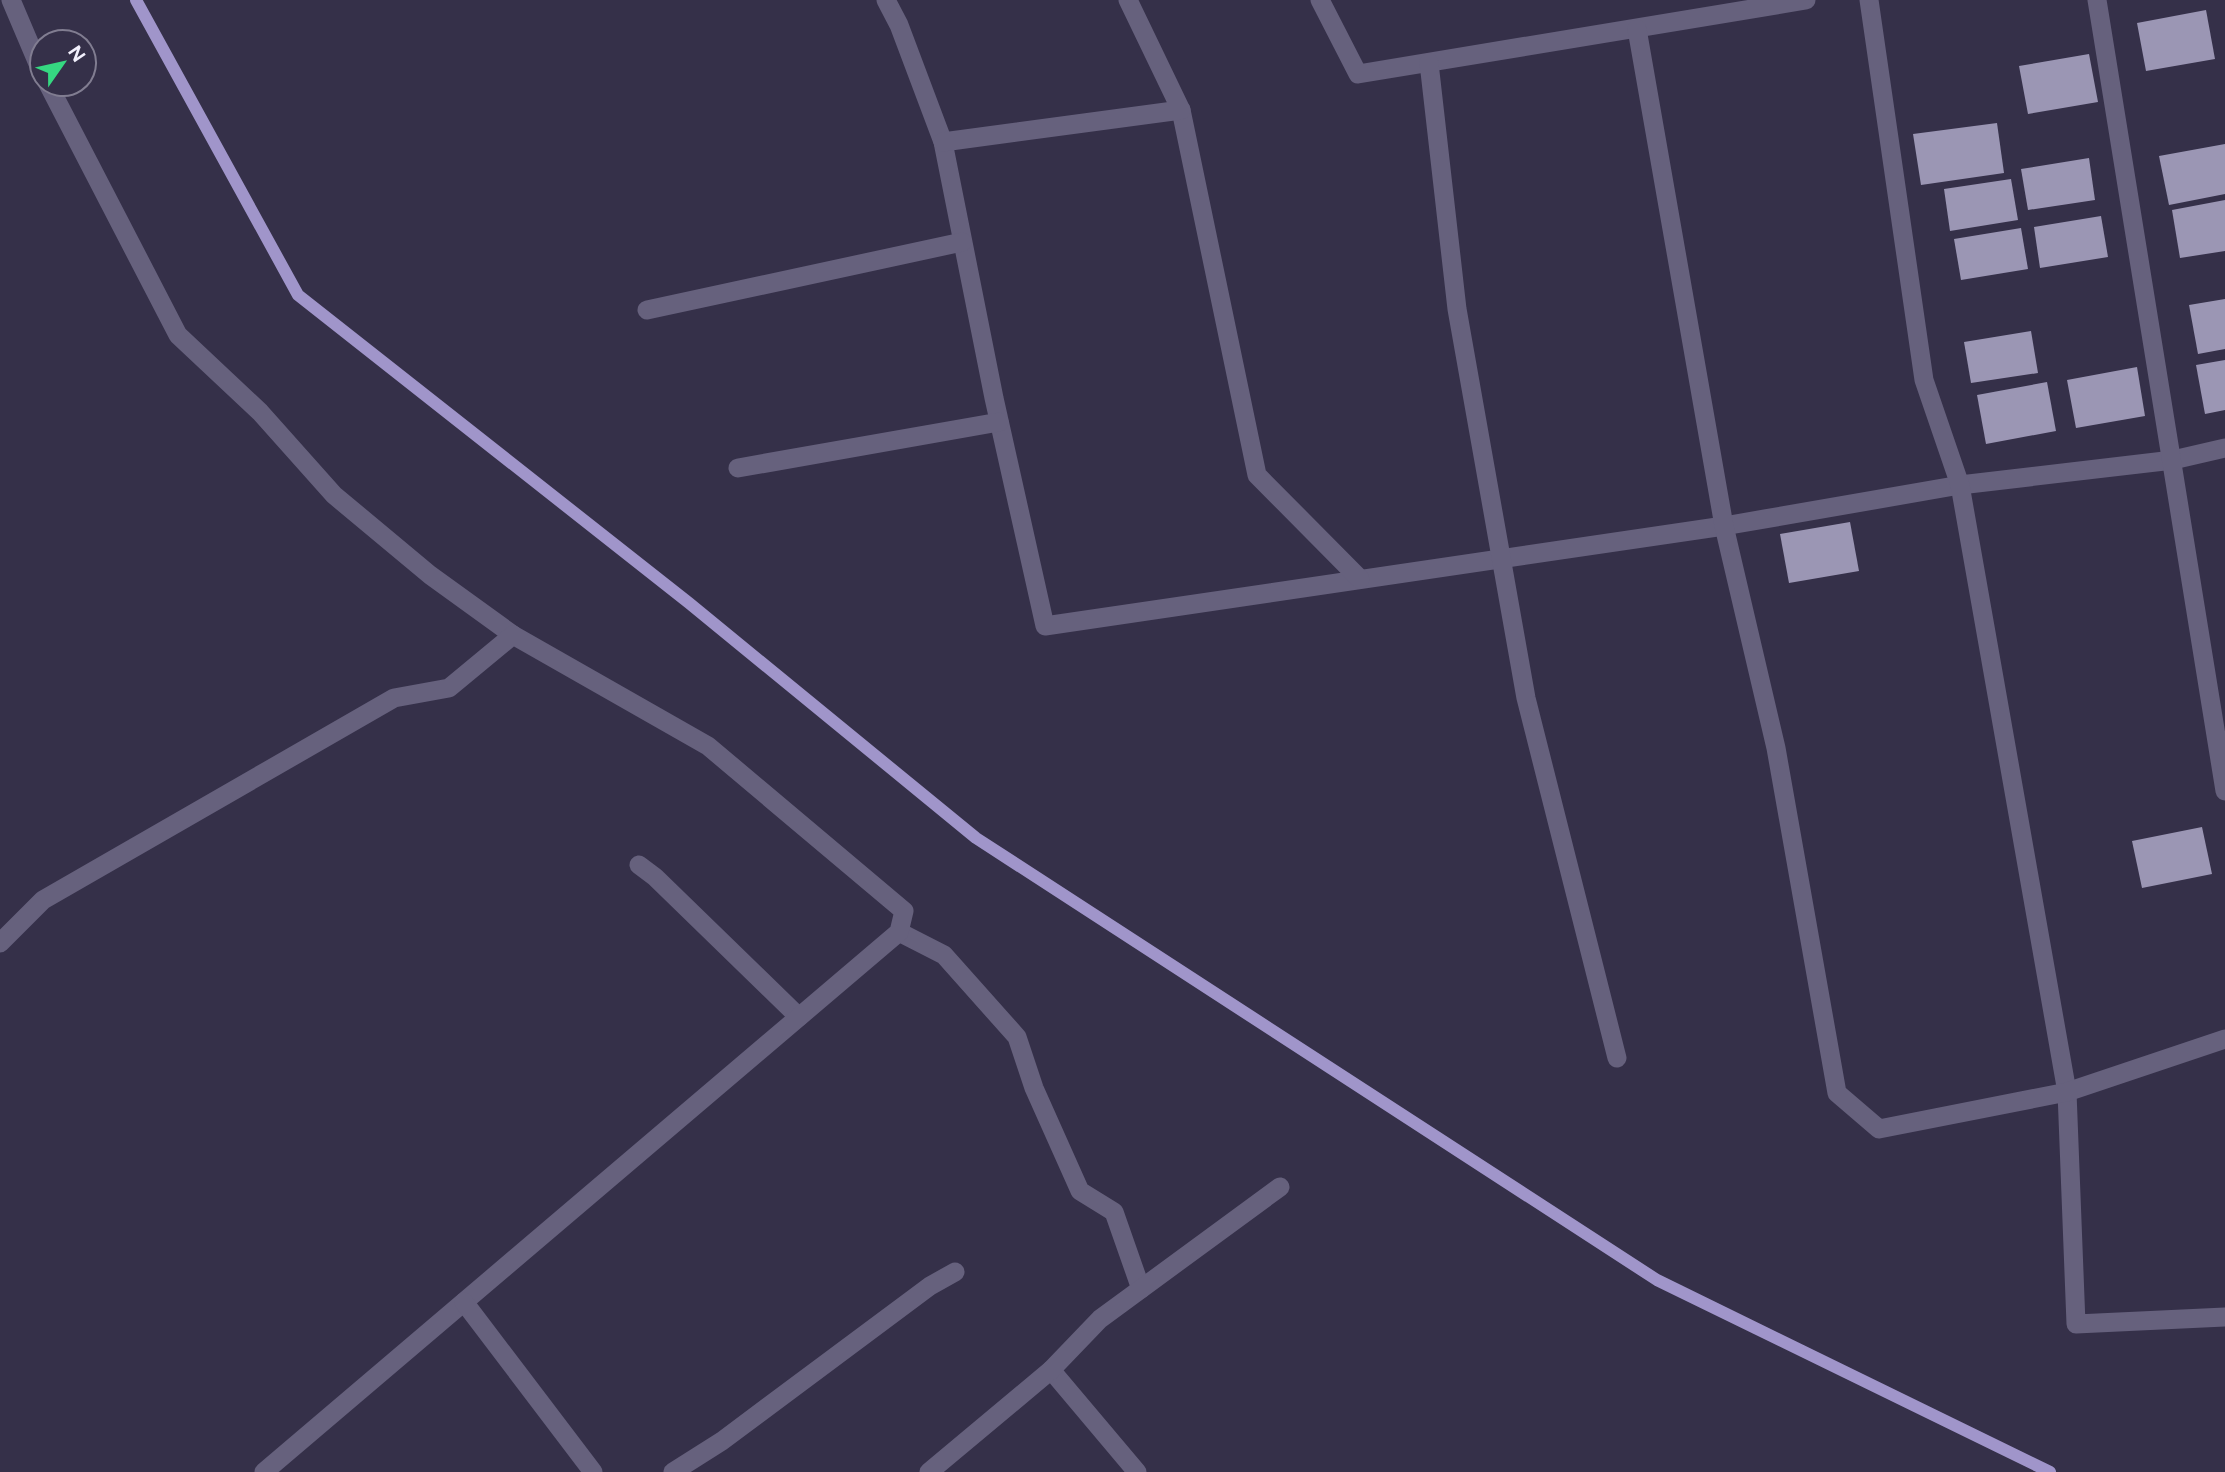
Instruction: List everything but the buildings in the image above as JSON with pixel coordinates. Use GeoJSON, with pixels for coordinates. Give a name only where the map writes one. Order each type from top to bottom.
{"type":"FeatureCollection","features":[{"type":"Feature","properties":{"kind":"street"},"geometry":{"type":"LineString","coordinates":[[11,0],[28,40]]}},
{"type":"Feature","properties":{"kind":"street"},"geometry":{"type":"LineString","coordinates":[[887,0],[943,142],[999,422],[1045,626],[1724,526],[1960,485],[2173,460],[2225,448]]}},
{"type":"Feature","properties":{"kind":"street"},"geometry":{"type":"LineString","coordinates":[[1128,0],[1181,110],[1257,475],[1360,579]]}},
{"type":"Feature","properties":{"kind":"street"},"geometry":{"type":"LineString","coordinates":[[1320,0],[1358,74],[1806,0]]}},
{"type":"Feature","properties":{"kind":"street"},"geometry":{"type":"LineString","coordinates":[[1869,0],[1924,380],[1960,485],[2067,1092],[2076,1324],[2225,1317]]}},
{"type":"Feature","properties":{"kind":"street"},"geometry":{"type":"LineString","coordinates":[[2097,0],[2225,791]]}},
{"type":"Feature","properties":{"kind":"street"},"geometry":{"type":"LineString","coordinates":[[1637,29],[1724,526],[1776,748],[1837,1093],[1879,1129],[2067,1092],[2225,1039]]}},
{"type":"Feature","properties":{"kind":"street"},"geometry":{"type":"LineString","coordinates":[[1429,63],[1457,309],[1526,698],[1617,1058]]}},
{"type":"Feature","properties":{"kind":"street"},"geometry":{"type":"LineString","coordinates":[[55,98],[178,335],[260,412],[334,495],[430,575],[513,635],[709,746],[904,911],[899,932],[264,1472]]}},
{"type":"Feature","properties":{"kind":"street"},"geometry":{"type":"LineString","coordinates":[[943,142],[1181,110]]}},
{"type":"Feature","properties":{"kind":"street"},"geometry":{"type":"LineString","coordinates":[[647,310],[962,242]]}},
{"type":"Feature","properties":{"kind":"street"},"geometry":{"type":"LineString","coordinates":[[738,468],[999,422]]}},
{"type":"Feature","properties":{"kind":"street"},"geometry":{"type":"LineString","coordinates":[[0,943],[43,900],[394,698],[449,688],[513,635]]}},
{"type":"Feature","properties":{"kind":"street"},"geometry":{"type":"LineString","coordinates":[[639,865],[655,877],[799,1017]]}},
{"type":"Feature","properties":{"kind":"street"},"geometry":{"type":"LineString","coordinates":[[899,932],[944,955],[1017,1037],[1034,1088],[1080,1191],[1114,1212],[1141,1289]]}},
{"type":"Feature","properties":{"kind":"street"},"geometry":{"type":"LineString","coordinates":[[929,1472],[1051,1370],[1100,1319],[1280,1187]]}},
{"type":"Feature","properties":{"kind":"street"},"geometry":{"type":"LineString","coordinates":[[673,1472],[722,1441],[930,1286],[956,1272]]}},
{"type":"Feature","properties":{"kind":"street"},"geometry":{"type":"LineString","coordinates":[[464,1301],[593,1472]]}},
{"type":"Feature","properties":{"kind":"street"},"geometry":{"type":"LineString","coordinates":[[1051,1370],[1138,1472]]}},
{"type":"Feature","properties":{"kind":"waterway"},"geometry":{"type":"LineString","coordinates":[[136,0],[298,295],[689,603],[976,838],[1657,1280],[2050,1472]]}}]}
